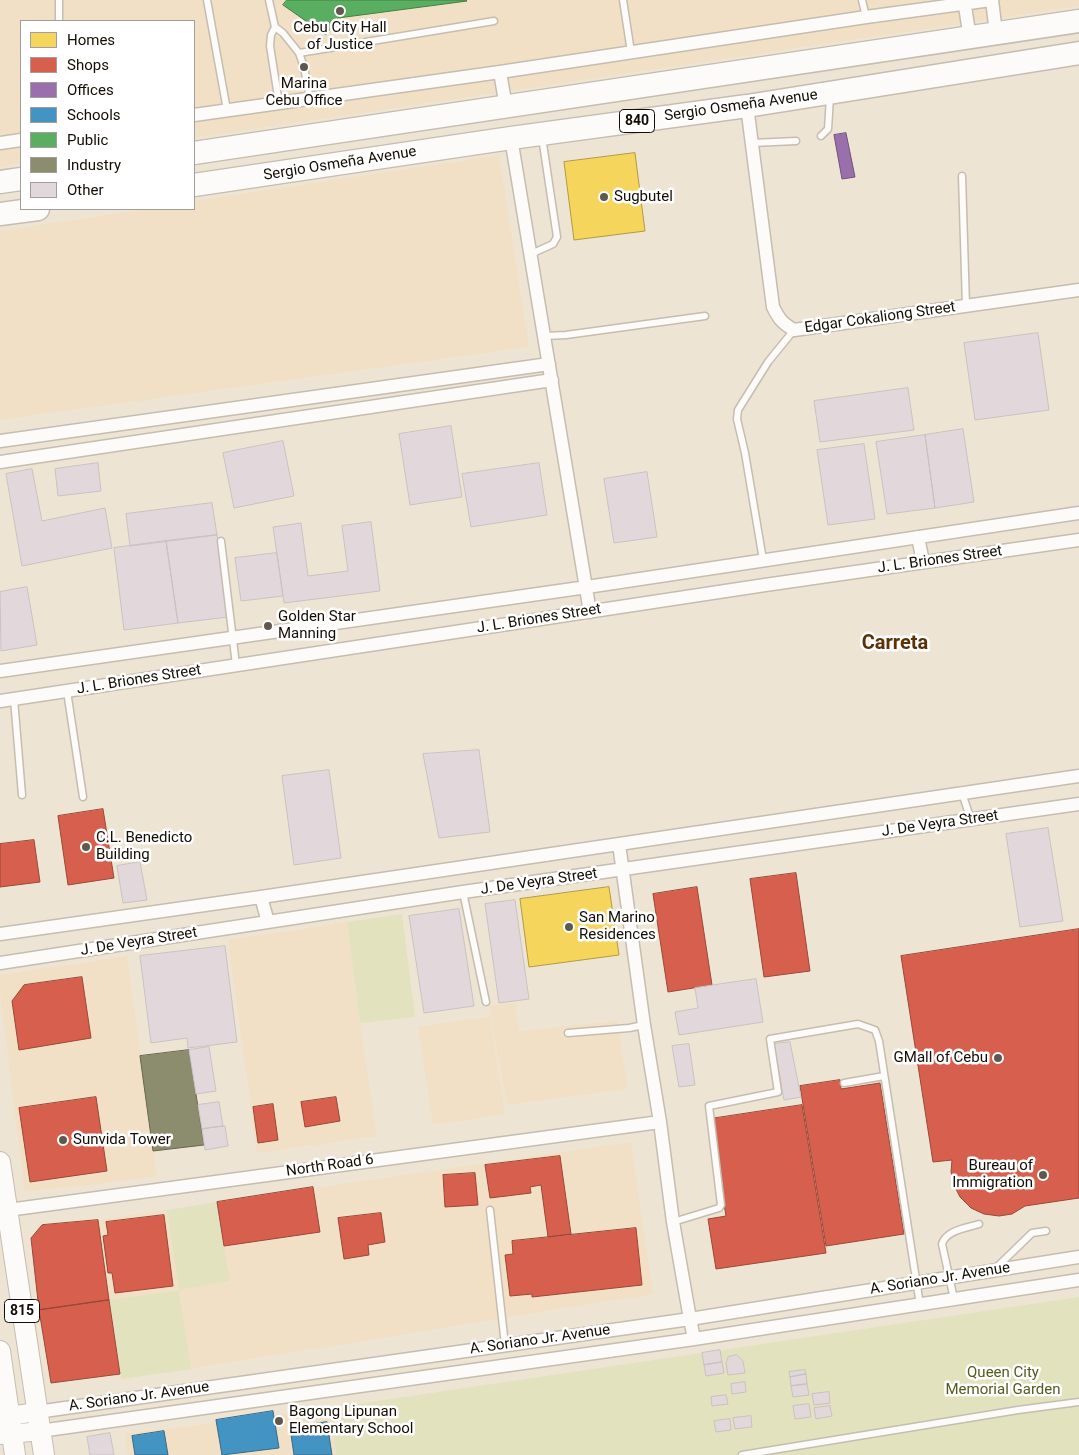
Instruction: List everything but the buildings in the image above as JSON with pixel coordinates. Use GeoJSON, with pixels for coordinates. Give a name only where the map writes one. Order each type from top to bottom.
{"type":"FeatureCollection","features":[{"type":"Feature","properties":{"kind":"highway","name":"Sergio Osmeña Avenue"},"geometry":{"type":"LineString","coordinates":[[195,153],[1079,21]]}},
{"type":"Feature","properties":{"kind":"highway","name":"Sergio Osmeña Avenue"},"geometry":{"type":"LineString","coordinates":[[195,185],[511,138],[747,106],[1079,53]]}},
{"type":"Feature","properties":{"kind":"highway"},"geometry":{"type":"LineString","coordinates":[[0,182],[20,179]]}},
{"type":"Feature","properties":{"kind":"highway"},"geometry":{"type":"LineString","coordinates":[[0,214],[30,210]]}},
{"type":"Feature","properties":{"kind":"main road","name":"815"},"geometry":{"type":"LineString","coordinates":[[0,1162],[3,1211],[44,1455]]}},
{"type":"Feature","properties":{"kind":"main road"},"geometry":{"type":"LineString","coordinates":[[0,1351],[5,1425],[15,1455]]}},
{"type":"Feature","properties":{"kind":"main road","name":"A. Soriano Jr. Avenue"},"geometry":{"type":"LineString","coordinates":[[5,1425],[39,1421]]}},
{"type":"Feature","properties":{"kind":"street"},"geometry":{"type":"LineString","coordinates":[[195,115],[500,72],[965,2],[991,0],[996,33]]}},
{"type":"Feature","properties":{"kind":"street"},"geometry":{"type":"LineString","coordinates":[[965,2],[970,38]]}},
{"type":"Feature","properties":{"kind":"street"},"geometry":{"type":"LineString","coordinates":[[500,72],[506,107]]}},
{"type":"Feature","properties":{"kind":"street","name":"Edgar Cokaliong Street"},"geometry":{"type":"LineString","coordinates":[[747,106],[773,307],[779,319],[794,330],[1079,290]]}},
{"type":"Feature","properties":{"kind":"street"},"geometry":{"type":"LineString","coordinates":[[511,138],[590,612]]}},
{"type":"Feature","properties":{"kind":"street"},"geometry":{"type":"LineString","coordinates":[[0,143],[20,140]]}},
{"type":"Feature","properties":{"kind":"street"},"geometry":{"type":"LineString","coordinates":[[0,441],[549,364]]}},
{"type":"Feature","properties":{"kind":"street"},"geometry":{"type":"LineString","coordinates":[[0,462],[552,380]]}},
{"type":"Feature","properties":{"kind":"street"},"geometry":{"type":"LineString","coordinates":[[255,404],[258,424]]}},
{"type":"Feature","properties":{"kind":"street","name":"J. L. Briones Street"},"geometry":{"type":"LineString","coordinates":[[0,671],[587,587],[1079,513]]}},
{"type":"Feature","properties":{"kind":"street"},"geometry":{"type":"LineString","coordinates":[[918,537],[923,562]]}},
{"type":"Feature","properties":{"kind":"street","name":"J. L. Briones Street"},"geometry":{"type":"LineString","coordinates":[[0,701],[1079,540]]}},
{"type":"Feature","properties":{"kind":"street","name":"J. De Veyra Street"},"geometry":{"type":"LineString","coordinates":[[0,934],[1079,776]]}},
{"type":"Feature","properties":{"kind":"street","name":"J. De Veyra Street"},"geometry":{"type":"LineString","coordinates":[[0,963],[463,892],[1079,804]]}},
{"type":"Feature","properties":{"kind":"street"},"geometry":{"type":"LineString","coordinates":[[619,844],[673,1222],[694,1339]]}},
{"type":"Feature","properties":{"kind":"street"},"geometry":{"type":"LineString","coordinates":[[261,897],[268,922]]}},
{"type":"Feature","properties":{"kind":"street","name":"North Road 6"},"geometry":{"type":"LineString","coordinates":[[3,1211],[660,1122]]}},
{"type":"Feature","properties":{"kind":"street","name":"A. Soriano Jr. Avenue"},"geometry":{"type":"LineString","coordinates":[[39,1421],[505,1345],[690,1319],[1079,1257]]}},
{"type":"Feature","properties":{"kind":"street","name":"A. Soriano Jr. Avenue"},"geometry":{"type":"LineString","coordinates":[[39,1421],[694,1339],[1079,1280]]}},
{"type":"Feature","properties":{"kind":"lane"},"geometry":{"type":"LineString","coordinates":[[59,0],[59,20]]}},
{"type":"Feature","properties":{"kind":"lane"},"geometry":{"type":"LineString","coordinates":[[207,0],[227,110]]}},
{"type":"Feature","properties":{"kind":"lane"},"geometry":{"type":"LineString","coordinates":[[269,0],[274,27],[270,46],[279,103]]}},
{"type":"Feature","properties":{"kind":"lane"},"geometry":{"type":"LineString","coordinates":[[623,0],[631,52]]}},
{"type":"Feature","properties":{"kind":"lane"},"geometry":{"type":"LineString","coordinates":[[862,0],[866,17]]}},
{"type":"Feature","properties":{"kind":"lane"},"geometry":{"type":"LineString","coordinates":[[299,53],[494,21]]}},
{"type":"Feature","properties":{"kind":"lane"},"geometry":{"type":"LineString","coordinates":[[274,27],[283,32],[299,53],[304,67],[310,98]]}},
{"type":"Feature","properties":{"kind":"lane"},"geometry":{"type":"LineString","coordinates":[[821,136],[828,129],[830,93]]}},
{"type":"Feature","properties":{"kind":"lane"},"geometry":{"type":"LineString","coordinates":[[531,254],[553,244],[557,237],[542,134]]}},
{"type":"Feature","properties":{"kind":"lane"},"geometry":{"type":"LineString","coordinates":[[752,143],[796,141]]}},
{"type":"Feature","properties":{"kind":"lane"},"geometry":{"type":"LineString","coordinates":[[962,176],[966,306]]}},
{"type":"Feature","properties":{"kind":"lane"},"geometry":{"type":"LineString","coordinates":[[545,336],[705,316]]}},
{"type":"Feature","properties":{"kind":"lane"},"geometry":{"type":"LineString","coordinates":[[763,560],[745,453],[737,419],[738,410],[768,362],[794,330]]}},
{"type":"Feature","properties":{"kind":"lane"},"geometry":{"type":"LineString","coordinates":[[222,541],[236,665]]}},
{"type":"Feature","properties":{"kind":"lane"},"geometry":{"type":"LineString","coordinates":[[67,691],[83,797]]}},
{"type":"Feature","properties":{"kind":"lane"},"geometry":{"type":"LineString","coordinates":[[14,699],[22,795]]}},
{"type":"Feature","properties":{"kind":"lane"},"geometry":{"type":"LineString","coordinates":[[962,793],[971,820]]}},
{"type":"Feature","properties":{"kind":"lane"},"geometry":{"type":"LineString","coordinates":[[463,892],[486,1002]]}},
{"type":"Feature","properties":{"kind":"lane"},"geometry":{"type":"LineString","coordinates":[[673,1222],[719,1208],[721,1205],[709,1106],[778,1092],[770,1039],[858,1024],[875,1030],[879,1041],[920,1304]]}},
{"type":"Feature","properties":{"kind":"lane"},"geometry":{"type":"LineString","coordinates":[[568,1033],[644,1025]]}},
{"type":"Feature","properties":{"kind":"lane"},"geometry":{"type":"LineString","coordinates":[[844,1083],[884,1076]]}},
{"type":"Feature","properties":{"kind":"lane"},"geometry":{"type":"LineString","coordinates":[[490,1210],[505,1345]]}},
{"type":"Feature","properties":{"kind":"lane"},"geometry":{"type":"LineString","coordinates":[[954,1299],[942,1244],[943,1238],[949,1234],[980,1224]]}},
{"type":"Feature","properties":{"kind":"lane"},"geometry":{"type":"LineString","coordinates":[[992,1271],[1032,1233],[1046,1230]]}},
{"type":"Feature","properties":{"kind":"lane"},"geometry":{"type":"LineString","coordinates":[[742,1455],[1018,1410],[1079,1402]]}},
{"type":"Feature","properties":{"kind":"shaded area"},"geometry":{"type":"Polygon","coordinates":[[[0,0],[1079,0],[1079,6],[195,138],[195,20],[20,20],[20,163],[0,167],[0,0]]]}},
{"type":"Feature","properties":{"kind":"shaded area"},"geometry":{"type":"Polygon","coordinates":[[[499,155],[529,347],[0,420],[0,231],[138,210],[195,210],[195,201],[499,155]]]}},
{"type":"Feature","properties":{"kind":"shaded area"},"geometry":{"type":"Polygon","coordinates":[[[347,922],[377,1136],[257,1153],[228,940],[347,922]]]}},
{"type":"Feature","properties":{"kind":"shaded area"},"geometry":{"type":"Polygon","coordinates":[[[127,956],[157,1176],[25,1192],[0,993],[0,975],[127,956]]]}},
{"type":"Feature","properties":{"kind":"shaded area"},"geometry":{"type":"Polygon","coordinates":[[[515,1003],[519,1031],[617,1021],[628,1089],[507,1105],[489,1006],[515,1003]]]}},
{"type":"Feature","properties":{"kind":"shaded area"},"geometry":{"type":"Polygon","coordinates":[[[490,1016],[505,1114],[433,1125],[418,1027],[490,1016]]]}},
{"type":"Feature","properties":{"kind":"shaded area"},"geometry":{"type":"Polygon","coordinates":[[[631,1142],[653,1294],[191,1369],[179,1290],[230,1281],[216,1202],[631,1142]]]}},
{"type":"Feature","properties":{"kind":"shaded area"},"geometry":{"type":"Polygon","coordinates":[[[167,1210],[179,1290],[109,1300],[98,1220],[167,1210]]]}},
{"type":"Feature","properties":{"kind":"shaded area","name":"Bagong Lipunan Elementary School"},"geometry":{"type":"Polygon","coordinates":[[[330,1408],[336,1455],[128,1455],[125,1434],[330,1408]]]}},
{"type":"Feature","properties":{"kind":"green space"},"geometry":{"type":"Polygon","coordinates":[[[402,914],[415,1017],[360,1023],[347,922],[402,914]]]}},
{"type":"Feature","properties":{"kind":"green space"},"geometry":{"type":"Polygon","coordinates":[[[216,1202],[230,1281],[179,1290],[167,1210],[216,1202]]]}},
{"type":"Feature","properties":{"kind":"green space"},"geometry":{"type":"Polygon","coordinates":[[[179,1290],[191,1369],[121,1379],[109,1300],[179,1290]]]}},
{"type":"Feature","properties":{"kind":"green space","name":"Queen City Memorial Garden"},"geometry":{"type":"Polygon","coordinates":[[[1079,1297],[1079,1455],[336,1455],[330,1408],[1079,1297]]]}},
{"type":"Feature","properties":{"kind":"place","name":"Cebu City Hall of Justice"},"geometry":{"type":"Point","coordinates":[340,11]}},
{"type":"Feature","properties":{"kind":"place","name":"Marina Cebu Office"},"geometry":{"type":"Point","coordinates":[304,67]}},
{"type":"Feature","properties":{"kind":"place","name":"Sugbutel"},"geometry":{"type":"Point","coordinates":[604,197]}},
{"type":"Feature","properties":{"kind":"place","name":"Golden Star Manning"},"geometry":{"type":"Point","coordinates":[268,626]}},
{"type":"Feature","properties":{"kind":"place","name":"C.L. Benedicto Building"},"geometry":{"type":"Point","coordinates":[86,847]}},
{"type":"Feature","properties":{"kind":"place","name":"San Marino Residences"},"geometry":{"type":"Point","coordinates":[569,927]}},
{"type":"Feature","properties":{"kind":"place","name":"GMall of Cebu"},"geometry":{"type":"Point","coordinates":[998,1058]}},
{"type":"Feature","properties":{"kind":"place","name":"Sunvida Tower"},"geometry":{"type":"Point","coordinates":[63,1140]}},
{"type":"Feature","properties":{"kind":"place","name":"Bureau of Immigration"},"geometry":{"type":"Point","coordinates":[1043,1175]}},
{"type":"Feature","properties":{"kind":"place","name":"Bagong Lipunan Elementary School"},"geometry":{"type":"Point","coordinates":[279,1421]}},
{"type":"Feature","properties":{"kind":"district","name":"Carreta"},"geometry":{"type":"Point","coordinates":[895,644]}}]}
